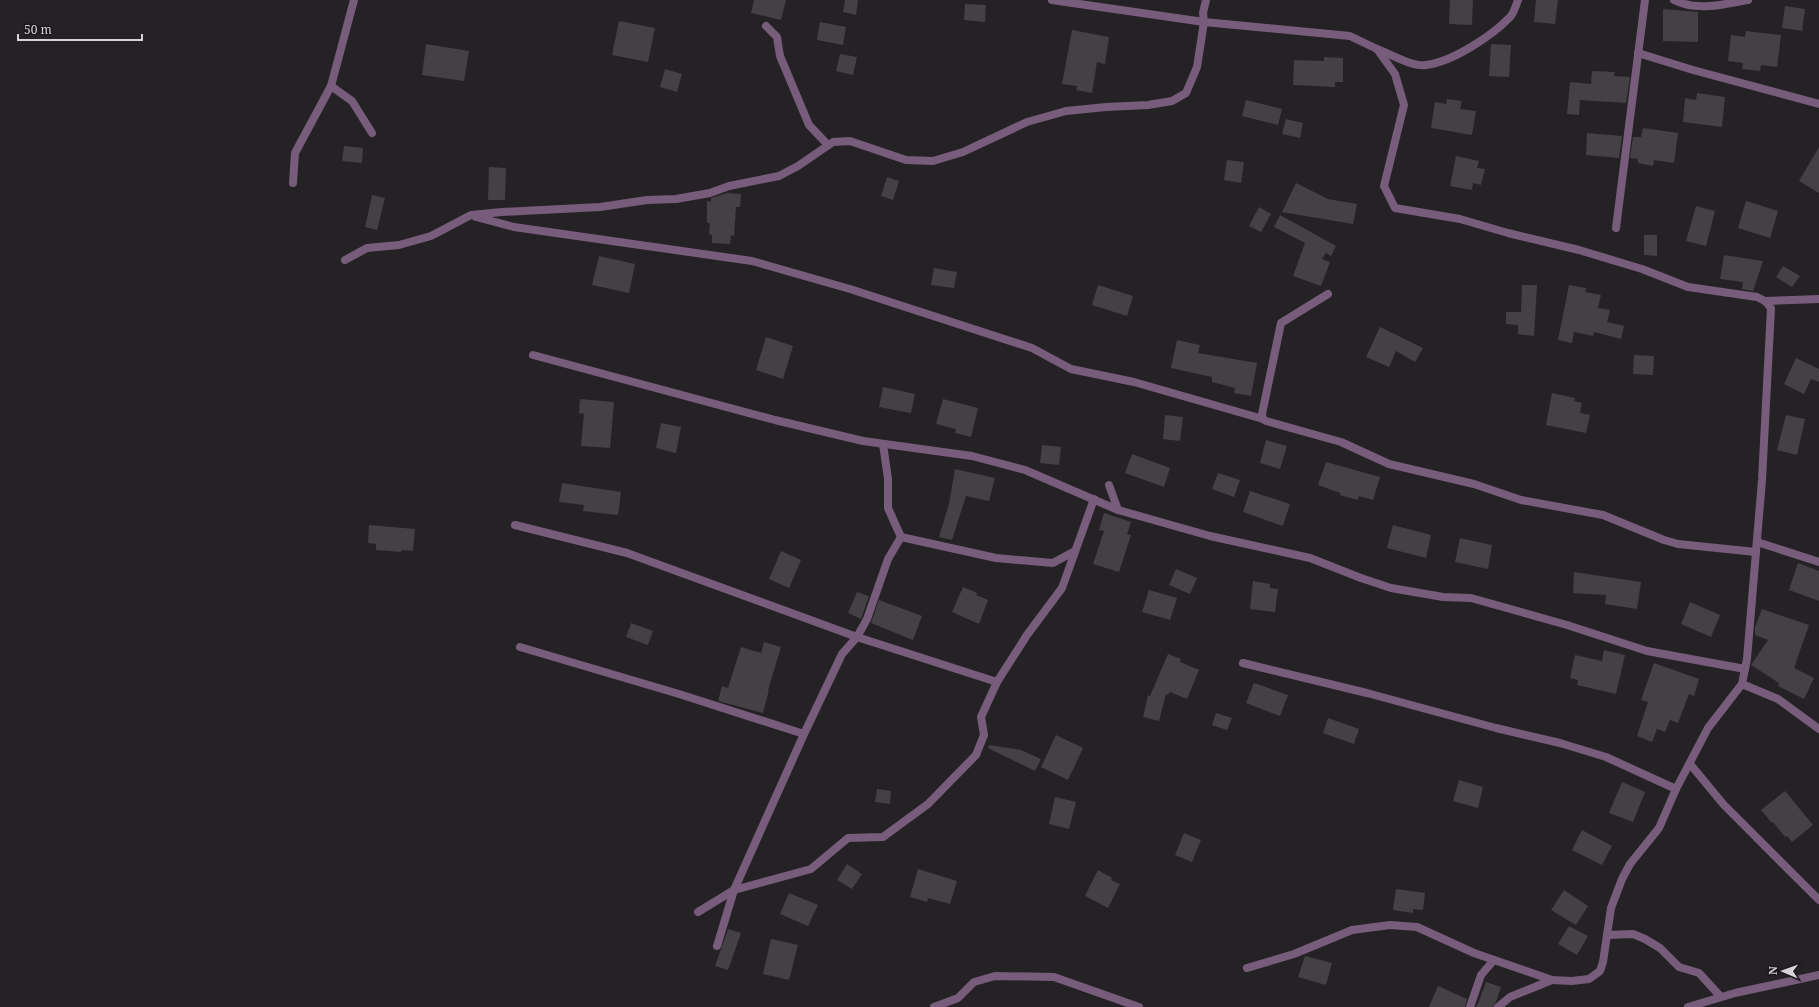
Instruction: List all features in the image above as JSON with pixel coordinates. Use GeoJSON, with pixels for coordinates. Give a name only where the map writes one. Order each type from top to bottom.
{"type":"FeatureCollection","features":[{"type":"Feature","properties":{"kind":"street"},"geometry":{"type":"LineString","coordinates":[[293,183],[295,153],[331,86],[354,0]]}},
{"type":"Feature","properties":{"kind":"street"},"geometry":{"type":"LineString","coordinates":[[1052,0],[1204,22],[1350,36],[1407,62],[1425,66],[1448,58],[1476,45],[1511,16],[1518,0]]}},
{"type":"Feature","properties":{"kind":"street"},"geometry":{"type":"LineString","coordinates":[[345,260],[367,248],[398,245],[431,236],[471,215],[600,207],[647,200],[676,199],[710,193],[729,186],[779,176],[798,166],[833,142],[850,141],[906,160],[932,161],[963,152],[1027,122],[1066,111],[1106,107],[1148,106],[1172,102],[1186,93],[1197,67],[1204,22],[1203,13],[1206,0]]}},
{"type":"Feature","properties":{"kind":"street"},"geometry":{"type":"LineString","coordinates":[[1616,228],[1645,0]]}},
{"type":"Feature","properties":{"kind":"street"},"geometry":{"type":"LineString","coordinates":[[1674,0],[1682,4],[1697,7],[1748,0]]}},
{"type":"Feature","properties":{"kind":"street"},"geometry":{"type":"LineString","coordinates":[[766,26],[777,37],[780,56],[809,125],[828,145]]}},
{"type":"Feature","properties":{"kind":"street"},"geometry":{"type":"LineString","coordinates":[[1247,968],[1294,954],[1352,930],[1390,925],[1417,927],[1494,960],[1552,980],[1578,980],[1589,978],[1600,971],[1603,962],[1611,908],[1622,878],[1630,864],[1659,828],[1676,789],[1708,728],[1742,684],[1745,669],[1757,542],[1771,308],[1765,301],[1757,297],[1688,287],[1642,269],[1586,252],[1460,219],[1395,208],[1384,186],[1404,105],[1395,74],[1377,49],[1368,44]]}},
{"type":"Feature","properties":{"kind":"street"},"geometry":{"type":"LineString","coordinates":[[1638,53],[1693,70],[1819,104]]}},
{"type":"Feature","properties":{"kind":"street"},"geometry":{"type":"LineString","coordinates":[[331,86],[352,101],[372,133]]}},
{"type":"Feature","properties":{"kind":"street"},"geometry":{"type":"LineString","coordinates":[[471,215],[514,227],[752,261],[850,289],[1032,348],[1071,369],[1134,382],[1341,442],[1389,464],[1474,484],[1521,500],[1604,515],[1664,540],[1678,544],[1756,552]]}},
{"type":"Feature","properties":{"kind":"street"},"geometry":{"type":"LineString","coordinates":[[1263,419],[1262,414],[1281,323],[1328,294]]}},
{"type":"Feature","properties":{"kind":"street"},"geometry":{"type":"LineString","coordinates":[[1765,301],[1819,299]]}},
{"type":"Feature","properties":{"kind":"street"},"geometry":{"type":"LineString","coordinates":[[533,356],[863,442],[972,456],[1025,470],[1118,510],[1210,536],[1310,558],[1391,588],[1443,597],[1471,598],[1567,625],[1647,651],[1745,669]]}},
{"type":"Feature","properties":{"kind":"street"},"geometry":{"type":"LineString","coordinates":[[883,444],[888,479],[888,508],[901,537]]}},
{"type":"Feature","properties":{"kind":"street"},"geometry":{"type":"LineString","coordinates":[[1109,485],[1118,510]]}},
{"type":"Feature","properties":{"kind":"street"},"geometry":{"type":"LineString","coordinates":[[698,912],[734,890],[811,869],[848,838],[883,837],[928,804],[976,755],[984,735],[981,717],[996,682],[1027,635],[1062,588],[1094,499]]}},
{"type":"Feature","properties":{"kind":"street"},"geometry":{"type":"LineString","coordinates":[[515,525],[627,552],[857,637],[996,682]]}},
{"type":"Feature","properties":{"kind":"street"},"geometry":{"type":"LineString","coordinates":[[901,537],[996,558],[1053,563],[1075,551]]}},
{"type":"Feature","properties":{"kind":"street"},"geometry":{"type":"LineString","coordinates":[[717,946],[734,890],[804,734],[842,654],[857,637],[867,619],[888,559],[901,537]]}},
{"type":"Feature","properties":{"kind":"street"},"geometry":{"type":"LineString","coordinates":[[1757,542],[1819,562]]}},
{"type":"Feature","properties":{"kind":"street"},"geometry":{"type":"LineString","coordinates":[[520,647],[680,694],[804,734]]}},
{"type":"Feature","properties":{"kind":"street"},"geometry":{"type":"LineString","coordinates":[[1242,663],[1367,693],[1496,728],[1560,743],[1606,757],[1676,789]]}},
{"type":"Feature","properties":{"kind":"street"},"geometry":{"type":"LineString","coordinates":[[1742,684],[1778,699],[1819,729]]}},
{"type":"Feature","properties":{"kind":"street"},"geometry":{"type":"LineString","coordinates":[[1690,764],[1724,805],[1819,900]]}},
{"type":"Feature","properties":{"kind":"street"},"geometry":{"type":"LineString","coordinates":[[1607,935],[1633,934],[1645,939],[1660,948],[1679,967],[1699,973],[1721,997]]}},
{"type":"Feature","properties":{"kind":"street"},"geometry":{"type":"LineString","coordinates":[[1470,1007],[1481,975],[1494,960]]}},
{"type":"Feature","properties":{"kind":"street"},"geometry":{"type":"LineString","coordinates":[[1688,1007],[1721,997],[1819,975]]}},
{"type":"Feature","properties":{"kind":"street"},"geometry":{"type":"LineString","coordinates":[[934,1007],[958,998],[974,982],[995,976],[1054,977],[1139,1007]]}},
{"type":"Feature","properties":{"kind":"street"},"geometry":{"type":"LineString","coordinates":[[1498,1007],[1510,997],[1552,980]]}},
{"type":"Feature","properties":{"kind":"building"},"geometry":{"type":"Polygon","coordinates":[[[754,0],[786,0],[781,20],[751,13],[754,0]]]}},
{"type":"Feature","properties":{"kind":"building"},"geometry":{"type":"Polygon","coordinates":[[[845,0],[858,0],[856,15],[843,12],[845,0]]]}},
{"type":"Feature","properties":{"kind":"building"},"geometry":{"type":"Polygon","coordinates":[[[1450,0],[1473,0],[1472,25],[1449,24],[1450,0]]]}},
{"type":"Feature","properties":{"kind":"building"},"geometry":{"type":"Polygon","coordinates":[[[1536,0],[1558,0],[1555,24],[1534,22],[1536,0]]]}},
{"type":"Feature","properties":{"kind":"building"},"geometry":{"type":"Polygon","coordinates":[[[965,4],[986,5],[985,22],[964,20],[965,4]]]}},
{"type":"Feature","properties":{"kind":"building"},"geometry":{"type":"Polygon","coordinates":[[[1785,6],[1805,9],[1802,31],[1782,28],[1785,6]]]}},
{"type":"Feature","properties":{"kind":"building"},"geometry":{"type":"Polygon","coordinates":[[[1663,9],[1698,12],[1698,42],[1663,41],[1663,9]]]}},
{"type":"Feature","properties":{"kind":"building"},"geometry":{"type":"Polygon","coordinates":[[[619,21],[655,28],[648,62],[612,55],[619,21]]]}},
{"type":"Feature","properties":{"kind":"building"},"geometry":{"type":"Polygon","coordinates":[[[820,22],[846,27],[843,45],[817,40],[820,22]]]}},
{"type":"Feature","properties":{"kind":"building"},"geometry":{"type":"Polygon","coordinates":[[[1072,30],[1109,37],[1105,64],[1097,62],[1092,93],[1076,90],[1077,86],[1062,84],[1072,30]]]}},
{"type":"Feature","properties":{"kind":"building"},"geometry":{"type":"Polygon","coordinates":[[[1746,31],[1781,35],[1777,67],[1761,65],[1760,71],[1742,69],[1743,63],[1728,61],[1731,35],[1745,37],[1746,31]]]}},
{"type":"Feature","properties":{"kind":"building"},"geometry":{"type":"Polygon","coordinates":[[[426,44],[469,51],[464,81],[422,75],[426,44]]]}},
{"type":"Feature","properties":{"kind":"building"},"geometry":{"type":"Polygon","coordinates":[[[1491,44],[1511,45],[1509,77],[1489,76],[1491,44]]]}},
{"type":"Feature","properties":{"kind":"building"},"geometry":{"type":"Polygon","coordinates":[[[840,54],[857,57],[853,75],[836,71],[840,54]]]}},
{"type":"Feature","properties":{"kind":"building"},"geometry":{"type":"Polygon","coordinates":[[[1324,57],[1343,58],[1343,82],[1335,82],[1335,87],[1293,85],[1294,60],[1324,61],[1324,57]]]}},
{"type":"Feature","properties":{"kind":"building"},"geometry":{"type":"Polygon","coordinates":[[[665,69],[682,74],[677,92],[660,87],[665,69]]]}},
{"type":"Feature","properties":{"kind":"building"},"geometry":{"type":"Polygon","coordinates":[[[1592,71],[1615,72],[1614,76],[1630,77],[1626,103],[1580,100],[1579,115],[1567,114],[1570,82],[1591,84],[1592,71]]]}},
{"type":"Feature","properties":{"kind":"building"},"geometry":{"type":"Polygon","coordinates":[[[1697,93],[1725,97],[1722,127],[1683,122],[1685,98],[1696,100],[1697,93]]]}},
{"type":"Feature","properties":{"kind":"building"},"geometry":{"type":"Polygon","coordinates":[[[1447,99],[1462,101],[1460,109],[1476,111],[1472,135],[1431,128],[1435,102],[1446,104],[1447,99]]]}},
{"type":"Feature","properties":{"kind":"building"},"geometry":{"type":"Polygon","coordinates":[[[1246,100],[1282,109],[1278,125],[1242,116],[1246,100]]]}},
{"type":"Feature","properties":{"kind":"building"},"geometry":{"type":"Polygon","coordinates":[[[1286,119],[1303,123],[1300,138],[1282,134],[1286,119]]]}},
{"type":"Feature","properties":{"kind":"building"},"geometry":{"type":"Polygon","coordinates":[[[1643,128],[1678,133],[1674,163],[1654,160],[1653,166],[1638,163],[1638,159],[1630,158],[1633,137],[1641,137],[1643,128]]]}},
{"type":"Feature","properties":{"kind":"building"},"geometry":{"type":"Polygon","coordinates":[[[1587,133],[1622,136],[1619,158],[1586,155],[1587,133]]]}},
{"type":"Feature","properties":{"kind":"building"},"geometry":{"type":"Polygon","coordinates":[[[344,146],[363,148],[362,163],[342,161],[344,146]]]}},
{"type":"Feature","properties":{"kind":"building"},"geometry":{"type":"Polygon","coordinates":[[[1819,147],[1819,193],[1799,181],[1819,147]]]}},
{"type":"Feature","properties":{"kind":"building"},"geometry":{"type":"Polygon","coordinates":[[[1456,156],[1479,161],[1477,168],[1485,169],[1481,185],[1473,183],[1472,190],[1450,186],[1456,156]]]}},
{"type":"Feature","properties":{"kind":"building"},"geometry":{"type":"Polygon","coordinates":[[[1227,160],[1244,162],[1241,183],[1224,180],[1227,160]]]}},
{"type":"Feature","properties":{"kind":"building"},"geometry":{"type":"Polygon","coordinates":[[[489,167],[506,168],[505,200],[488,200],[489,167]]]}},
{"type":"Feature","properties":{"kind":"building"},"geometry":{"type":"Polygon","coordinates":[[[887,177],[899,181],[893,200],[881,196],[887,177]]]}},
{"type":"Feature","properties":{"kind":"building"},"geometry":{"type":"Polygon","coordinates":[[[1296,183],[1328,199],[1357,204],[1353,224],[1282,212],[1296,183]]]}},
{"type":"Feature","properties":{"kind":"building"},"geometry":{"type":"Polygon","coordinates":[[[727,193],[741,194],[740,207],[736,207],[734,236],[731,235],[730,244],[712,243],[712,235],[709,234],[710,223],[707,223],[707,201],[711,202],[711,198],[727,193]]]}},
{"type":"Feature","properties":{"kind":"building"},"geometry":{"type":"Polygon","coordinates":[[[372,195],[385,198],[377,230],[365,227],[372,195]]]}},
{"type":"Feature","properties":{"kind":"building"},"geometry":{"type":"Polygon","coordinates":[[[1746,201],[1778,211],[1770,238],[1738,228],[1746,201]]]}},
{"type":"Feature","properties":{"kind":"building"},"geometry":{"type":"Polygon","coordinates":[[[1696,206],[1715,211],[1706,246],[1686,241],[1696,206]]]}},
{"type":"Feature","properties":{"kind":"building"},"geometry":{"type":"Polygon","coordinates":[[[1259,207],[1271,214],[1261,232],[1249,226],[1259,207]]]}},
{"type":"Feature","properties":{"kind":"building"},"geometry":{"type":"Polygon","coordinates":[[[1280,215],[1336,246],[1331,256],[1326,253],[1322,259],[1330,262],[1321,286],[1293,276],[1305,243],[1274,227],[1280,215]]]}},
{"type":"Feature","properties":{"kind":"building"},"geometry":{"type":"Polygon","coordinates":[[[1644,235],[1657,235],[1657,256],[1644,255],[1644,235]]]}},
{"type":"Feature","properties":{"kind":"building"},"geometry":{"type":"Polygon","coordinates":[[[1724,255],[1763,261],[1753,291],[1742,289],[1743,282],[1720,279],[1724,255]]]}},
{"type":"Feature","properties":{"kind":"building"},"geometry":{"type":"Polygon","coordinates":[[[599,256],[635,264],[629,293],[592,285],[599,256]]]}},
{"type":"Feature","properties":{"kind":"building"},"geometry":{"type":"Polygon","coordinates":[[[1783,266],[1800,276],[1792,287],[1776,277],[1783,266]]]}},
{"type":"Feature","properties":{"kind":"building"},"geometry":{"type":"Polygon","coordinates":[[[934,268],[957,272],[954,288],[931,285],[934,268]]]}},
{"type":"Feature","properties":{"kind":"building"},"geometry":{"type":"Polygon","coordinates":[[[1098,285],[1133,296],[1127,316],[1092,305],[1098,285]]]}},
{"type":"Feature","properties":{"kind":"building"},"geometry":{"type":"Polygon","coordinates":[[[1522,285],[1537,285],[1534,336],[1518,334],[1518,325],[1506,324],[1506,312],[1521,312],[1522,285]]]}},
{"type":"Feature","properties":{"kind":"building"},"geometry":{"type":"Polygon","coordinates":[[[1569,285],[1586,288],[1585,292],[1601,295],[1598,308],[1610,310],[1607,322],[1624,326],[1621,339],[1594,332],[1593,336],[1574,332],[1572,343],[1558,340],[1569,285]]]}},
{"type":"Feature","properties":{"kind":"building"},"geometry":{"type":"Polygon","coordinates":[[[1380,327],[1423,348],[1415,362],[1396,351],[1389,367],[1366,357],[1380,327]]]}},
{"type":"Feature","properties":{"kind":"building"},"geometry":{"type":"Polygon","coordinates":[[[766,337],[793,346],[783,379],[756,370],[766,337]]]}},
{"type":"Feature","properties":{"kind":"building"},"geometry":{"type":"Polygon","coordinates":[[[1177,340],[1200,345],[1198,353],[1257,363],[1251,396],[1234,393],[1235,388],[1212,382],[1212,377],[1171,368],[1177,340]]]}},
{"type":"Feature","properties":{"kind":"building"},"geometry":{"type":"Polygon","coordinates":[[[1634,355],[1654,356],[1653,375],[1633,374],[1634,355]]]}},
{"type":"Feature","properties":{"kind":"building"},"geometry":{"type":"Polygon","coordinates":[[[1796,358],[1819,369],[1819,382],[1811,379],[1804,394],[1784,384],[1796,358]]]}},
{"type":"Feature","properties":{"kind":"building"},"geometry":{"type":"Polygon","coordinates":[[[883,387],[915,394],[911,413],[879,407],[883,387]]]}},
{"type":"Feature","properties":{"kind":"building"},"geometry":{"type":"Polygon","coordinates":[[[1552,393],[1575,398],[1574,401],[1582,403],[1580,413],[1590,415],[1586,433],[1546,425],[1552,393]]]}},
{"type":"Feature","properties":{"kind":"building"},"geometry":{"type":"Polygon","coordinates":[[[580,399],[614,402],[610,448],[581,446],[584,414],[579,413],[580,399]]]}},
{"type":"Feature","properties":{"kind":"building"},"geometry":{"type":"Polygon","coordinates":[[[943,399],[978,408],[971,437],[955,433],[956,429],[936,424],[943,399]]]}},
{"type":"Feature","properties":{"kind":"building"},"geometry":{"type":"Polygon","coordinates":[[[1165,415],[1183,417],[1180,441],[1163,439],[1165,415]]]}},
{"type":"Feature","properties":{"kind":"building"},"geometry":{"type":"Polygon","coordinates":[[[1786,415],[1805,419],[1797,455],[1777,450],[1786,415]]]}},
{"type":"Feature","properties":{"kind":"building"},"geometry":{"type":"Polygon","coordinates":[[[661,423],[681,427],[676,453],[656,448],[661,423]]]}},
{"type":"Feature","properties":{"kind":"building"},"geometry":{"type":"Polygon","coordinates":[[[1266,440],[1287,446],[1280,469],[1260,463],[1266,440]]]}},
{"type":"Feature","properties":{"kind":"building"},"geometry":{"type":"Polygon","coordinates":[[[1042,445],[1061,447],[1059,465],[1040,463],[1042,445]]]}},
{"type":"Feature","properties":{"kind":"building"},"geometry":{"type":"Polygon","coordinates":[[[1132,454],[1170,468],[1164,487],[1125,473],[1132,454]]]}},
{"type":"Feature","properties":{"kind":"building"},"geometry":{"type":"Polygon","coordinates":[[[1326,462],[1380,477],[1373,500],[1359,496],[1358,500],[1340,495],[1340,493],[1318,485],[1326,462]]]}},
{"type":"Feature","properties":{"kind":"building"},"geometry":{"type":"Polygon","coordinates":[[[955,469],[995,478],[989,501],[966,496],[952,540],[939,537],[949,504],[955,469]]]}},
{"type":"Feature","properties":{"kind":"building"},"geometry":{"type":"Polygon","coordinates":[[[1218,473],[1240,480],[1234,497],[1212,489],[1218,473]]]}},
{"type":"Feature","properties":{"kind":"building"},"geometry":{"type":"Polygon","coordinates":[[[562,483],[621,492],[618,515],[583,511],[584,505],[559,502],[562,483]]]}},
{"type":"Feature","properties":{"kind":"building"},"geometry":{"type":"Polygon","coordinates":[[[1250,491],[1290,504],[1283,526],[1243,512],[1250,491]]]}},
{"type":"Feature","properties":{"kind":"building"},"geometry":{"type":"Polygon","coordinates":[[[1104,513],[1131,522],[1127,534],[1131,535],[1119,572],[1093,564],[1104,531],[1099,530],[1104,513]]]}},
{"type":"Feature","properties":{"kind":"building"},"geometry":{"type":"Polygon","coordinates":[[[369,525],[415,529],[413,551],[401,550],[401,552],[376,550],[376,544],[368,543],[369,525]]]}},
{"type":"Feature","properties":{"kind":"building"},"geometry":{"type":"Polygon","coordinates":[[[1393,525],[1431,535],[1426,558],[1387,548],[1393,525]]]}},
{"type":"Feature","properties":{"kind":"building"},"geometry":{"type":"Polygon","coordinates":[[[1460,538],[1492,545],[1488,569],[1455,562],[1460,538]]]}},
{"type":"Feature","properties":{"kind":"building"},"geometry":{"type":"Polygon","coordinates":[[[781,551],[801,560],[789,588],[769,579],[781,551]]]}},
{"type":"Feature","properties":{"kind":"building"},"geometry":{"type":"Polygon","coordinates":[[[1798,563],[1819,571],[1819,601],[1789,590],[1798,563]]]}},
{"type":"Feature","properties":{"kind":"building"},"geometry":{"type":"Polygon","coordinates":[[[1176,569],[1197,578],[1190,594],[1169,585],[1176,569]]]}},
{"type":"Feature","properties":{"kind":"building"},"geometry":{"type":"Polygon","coordinates":[[[1574,572],[1641,582],[1637,609],[1605,604],[1606,595],[1573,593],[1574,572]]]}},
{"type":"Feature","properties":{"kind":"building"},"geometry":{"type":"Polygon","coordinates":[[[1253,581],[1270,584],[1270,588],[1278,589],[1275,612],[1250,609],[1253,581]]]}},
{"type":"Feature","properties":{"kind":"building"},"geometry":{"type":"Polygon","coordinates":[[[963,587],[988,600],[979,624],[952,612],[963,587]]]}},
{"type":"Feature","properties":{"kind":"building"},"geometry":{"type":"Polygon","coordinates":[[[1149,590],[1177,598],[1170,620],[1142,612],[1149,590]]]}},
{"type":"Feature","properties":{"kind":"building"},"geometry":{"type":"Polygon","coordinates":[[[857,592],[869,596],[861,619],[848,613],[857,592]]]}},
{"type":"Feature","properties":{"kind":"building"},"geometry":{"type":"Polygon","coordinates":[[[879,600],[922,616],[913,640],[871,623],[879,600]]]}},
{"type":"Feature","properties":{"kind":"building"},"geometry":{"type":"Polygon","coordinates":[[[1690,602],[1720,615],[1711,637],[1681,624],[1690,602]]]}},
{"type":"Feature","properties":{"kind":"building"},"geometry":{"type":"Polygon","coordinates":[[[1762,609],[1809,625],[1794,668],[1814,678],[1804,699],[1778,686],[1779,683],[1751,665],[1768,640],[1755,635],[1755,627],[1762,609]]]}},
{"type":"Feature","properties":{"kind":"building"},"geometry":{"type":"Polygon","coordinates":[[[631,623],[653,631],[648,645],[626,637],[631,623]]]}},
{"type":"Feature","properties":{"kind":"building"},"geometry":{"type":"Polygon","coordinates":[[[764,642],[781,647],[768,690],[763,713],[718,701],[722,686],[728,688],[741,647],[761,653],[764,642]]]}},
{"type":"Feature","properties":{"kind":"building"},"geometry":{"type":"Polygon","coordinates":[[[1604,650],[1625,655],[1616,694],[1577,685],[1578,680],[1570,678],[1575,655],[1602,661],[1604,650]]]}},
{"type":"Feature","properties":{"kind":"building"},"geometry":{"type":"Polygon","coordinates":[[[1168,654],[1181,659],[1180,662],[1199,670],[1187,699],[1170,692],[1168,695],[1166,694],[1159,721],[1143,717],[1148,695],[1150,696],[1168,654]]]}},
{"type":"Feature","properties":{"kind":"building"},"geometry":{"type":"Polygon","coordinates":[[[1654,663],[1699,679],[1694,696],[1689,694],[1678,723],[1670,720],[1665,732],[1657,729],[1652,742],[1637,736],[1648,702],[1641,700],[1654,663]]]}},
{"type":"Feature","properties":{"kind":"building"},"geometry":{"type":"Polygon","coordinates":[[[1254,683],[1288,695],[1280,716],[1246,703],[1254,683]]]}},
{"type":"Feature","properties":{"kind":"building"},"geometry":{"type":"Polygon","coordinates":[[[1216,713],[1232,718],[1227,730],[1212,725],[1216,713]]]}},
{"type":"Feature","properties":{"kind":"building"},"geometry":{"type":"Polygon","coordinates":[[[1328,718],[1359,729],[1354,744],[1323,733],[1328,718]]]}},
{"type":"Feature","properties":{"kind":"building"},"geometry":{"type":"Polygon","coordinates":[[[1056,735],[1083,748],[1068,780],[1041,767],[1056,735]]]}},
{"type":"Feature","properties":{"kind":"building"},"geometry":{"type":"Polygon","coordinates":[[[989,745],[1021,750],[1041,759],[1035,771],[988,748],[989,745]]]}},
{"type":"Feature","properties":{"kind":"building"},"geometry":{"type":"Polygon","coordinates":[[[1459,780],[1483,787],[1478,808],[1453,801],[1459,780]]]}},
{"type":"Feature","properties":{"kind":"building"},"geometry":{"type":"Polygon","coordinates":[[[1622,782],[1645,792],[1633,822],[1609,813],[1622,782]]]}},
{"type":"Feature","properties":{"kind":"building"},"geometry":{"type":"Polygon","coordinates":[[[877,789],[891,791],[890,804],[875,802],[877,789]]]}},
{"type":"Feature","properties":{"kind":"building"},"geometry":{"type":"Polygon","coordinates":[[[1785,791],[1813,825],[1792,842],[1787,836],[1785,837],[1761,810],[1785,791]]]}},
{"type":"Feature","properties":{"kind":"building"},"geometry":{"type":"Polygon","coordinates":[[[1055,797],[1076,802],[1069,829],[1049,824],[1055,797]]]}},
{"type":"Feature","properties":{"kind":"building"},"geometry":{"type":"Polygon","coordinates":[[[1582,830],[1612,846],[1602,865],[1572,850],[1582,830]]]}},
{"type":"Feature","properties":{"kind":"building"},"geometry":{"type":"Polygon","coordinates":[[[1184,833],[1201,840],[1192,862],[1175,855],[1184,833]]]}},
{"type":"Feature","properties":{"kind":"building"},"geometry":{"type":"Polygon","coordinates":[[[847,864],[862,874],[852,889],[837,880],[847,864]]]}},
{"type":"Feature","properties":{"kind":"building"},"geometry":{"type":"Polygon","coordinates":[[[918,869],[957,881],[950,904],[928,898],[927,902],[910,897],[918,869]]]}},
{"type":"Feature","properties":{"kind":"building"},"geometry":{"type":"Polygon","coordinates":[[[1098,870],[1112,878],[1111,880],[1120,884],[1108,908],[1085,896],[1098,870]]]}},
{"type":"Feature","properties":{"kind":"building"},"geometry":{"type":"Polygon","coordinates":[[[1396,889],[1425,893],[1423,910],[1413,909],[1413,913],[1393,910],[1396,889]]]}},
{"type":"Feature","properties":{"kind":"building"},"geometry":{"type":"Polygon","coordinates":[[[1564,890],[1588,906],[1576,925],[1551,910],[1564,890]]]}},
{"type":"Feature","properties":{"kind":"building"},"geometry":{"type":"Polygon","coordinates":[[[789,893],[818,905],[808,926],[780,914],[789,893]]]}},
{"type":"Feature","properties":{"kind":"building"},"geometry":{"type":"Polygon","coordinates":[[[1569,926],[1588,936],[1577,955],[1558,944],[1569,926]]]}},
{"type":"Feature","properties":{"kind":"building"},"geometry":{"type":"Polygon","coordinates":[[[728,929],[741,933],[728,970],[715,966],[728,929]]]}},
{"type":"Feature","properties":{"kind":"building"},"geometry":{"type":"Polygon","coordinates":[[[771,939],[798,945],[789,980],[763,974],[771,939]]]}},
{"type":"Feature","properties":{"kind":"building"},"geometry":{"type":"Polygon","coordinates":[[[1305,956],[1332,963],[1326,985],[1298,977],[1305,956]]]}},
{"type":"Feature","properties":{"kind":"building"},"geometry":{"type":"Polygon","coordinates":[[[1486,982],[1501,987],[1496,1002],[1493,1007],[1476,1007],[1478,1004],[1486,982]]]}},
{"type":"Feature","properties":{"kind":"building"},"geometry":{"type":"Polygon","coordinates":[[[1438,986],[1467,999],[1465,1007],[1429,1007],[1438,986]]]}}]}
